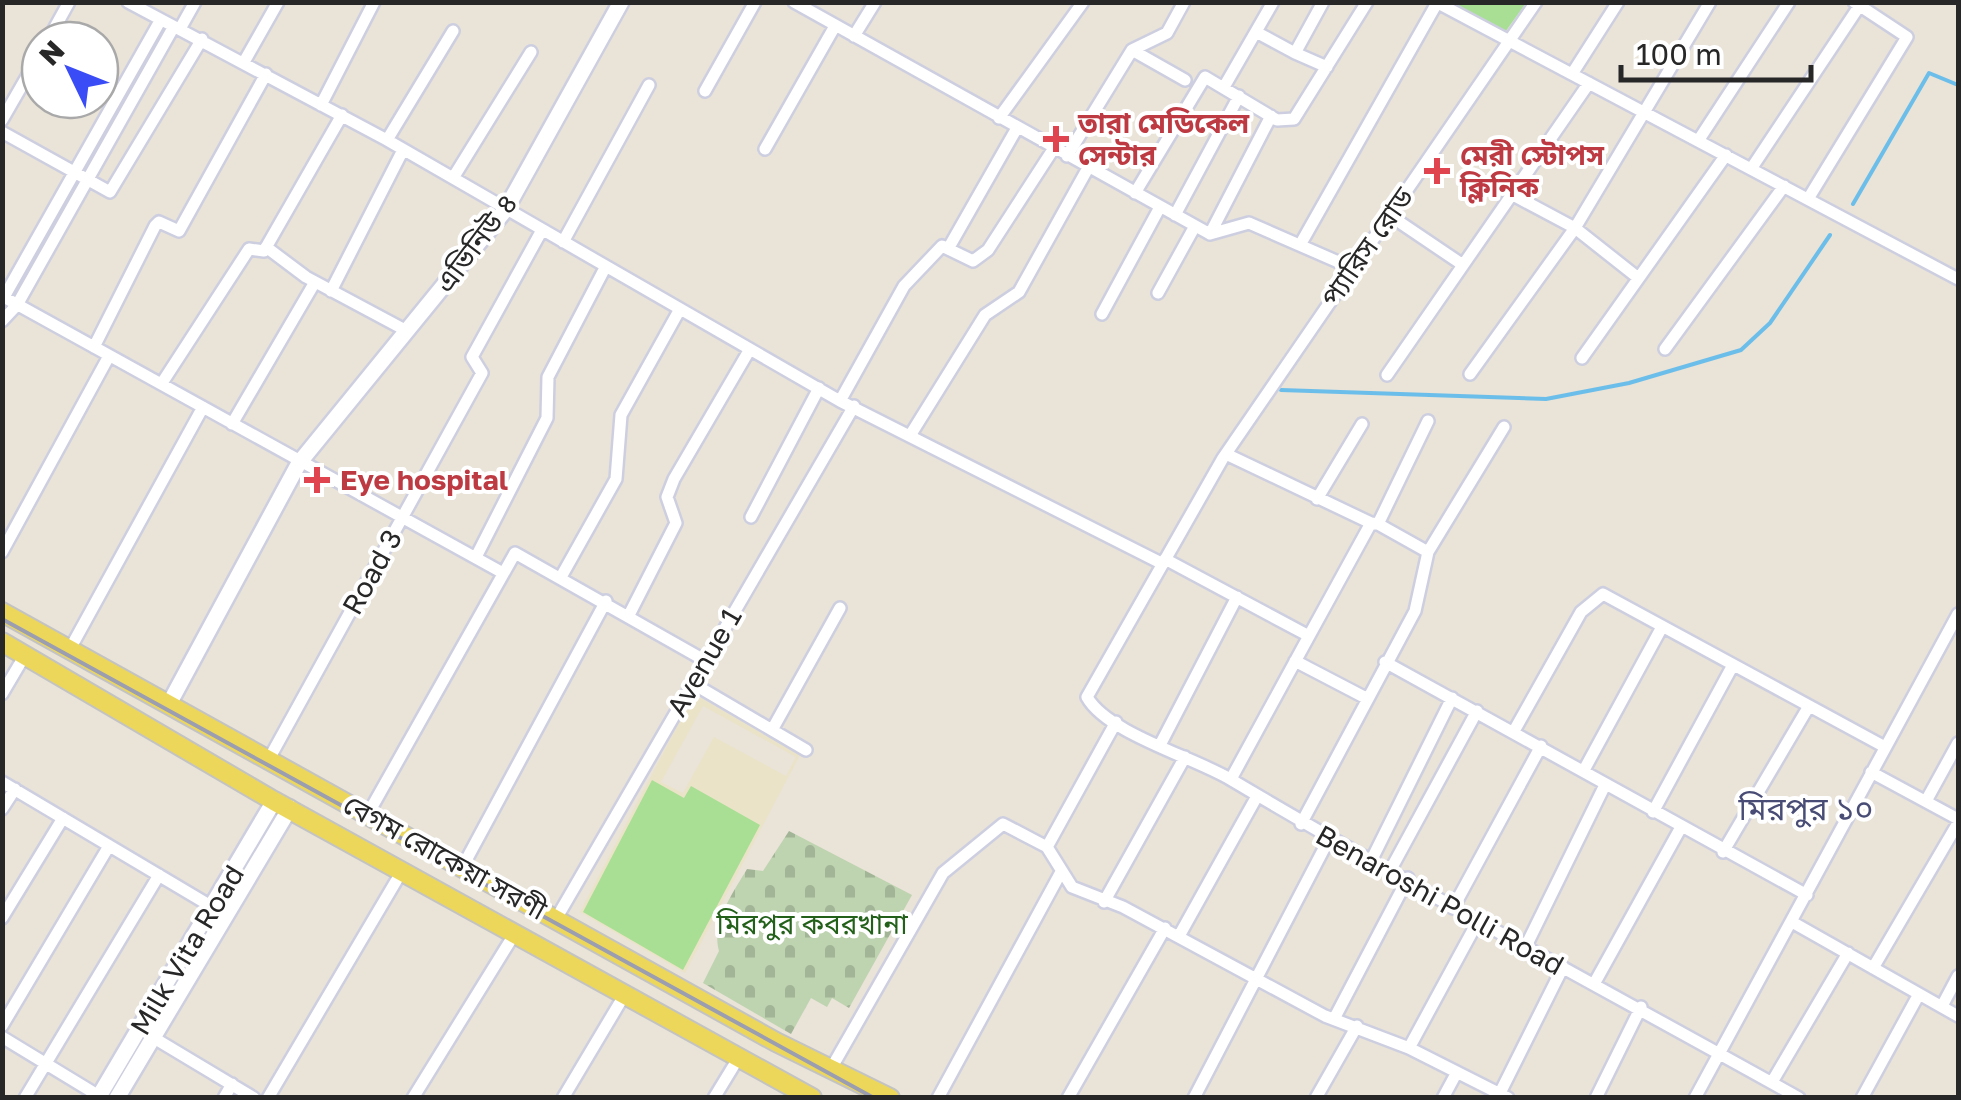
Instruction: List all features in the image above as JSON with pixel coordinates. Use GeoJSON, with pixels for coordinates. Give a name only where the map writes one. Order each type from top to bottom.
{"type":"FeatureCollection","features":[{"type":"Feature","properties":{"kind":"main road","name":"বেগম রোকেয়া সরণী"},"geometry":{"type":"LineString","coordinates":[[2,612],[776,1042],[832,1066],[890,1098]]}},
{"type":"Feature","properties":{"kind":"main road","name":"বেগম রোকেয়া সরণী"},"geometry":{"type":"LineString","coordinates":[[2,642],[282,804],[812,1098]]}},
{"type":"Feature","properties":{"kind":"street"},"geometry":{"type":"LineString","coordinates":[[128,2],[387,140],[840,400],[1238,597],[1308,636]]}},
{"type":"Feature","properties":{"kind":"street"},"geometry":{"type":"LineString","coordinates":[[2,321],[17,305],[194,2]]}},
{"type":"Feature","properties":{"kind":"street"},"geometry":{"type":"LineString","coordinates":[[244,62],[278,2]]}},
{"type":"Feature","properties":{"kind":"street"},"geometry":{"type":"LineString","coordinates":[[321,105],[374,2]]}},
{"type":"Feature","properties":{"kind":"street","name":"এভিনিউ ৪"},"geometry":{"type":"LineString","coordinates":[[169,704],[299,463],[506,210],[621,2]]}},
{"type":"Feature","properties":{"kind":"street"},"geometry":{"type":"LineString","coordinates":[[705,91],[755,2]]}},
{"type":"Feature","properties":{"kind":"street"},"geometry":{"type":"LineString","coordinates":[[794,2],[987,106],[1017,128],[1210,234],[1249,223],[1352,268]]}},
{"type":"Feature","properties":{"kind":"street"},"geometry":{"type":"LineString","coordinates":[[854,36],[874,2]]}},
{"type":"Feature","properties":{"kind":"street"},"geometry":{"type":"LineString","coordinates":[[1000,118],[1083,2]]}},
{"type":"Feature","properties":{"kind":"street"},"geometry":{"type":"LineString","coordinates":[[1067,156],[1132,50],[1166,33],[1184,2]]}},
{"type":"Feature","properties":{"kind":"street"},"geometry":{"type":"LineString","coordinates":[[1224,87],[1273,2]]}},
{"type":"Feature","properties":{"kind":"street"},"geometry":{"type":"LineString","coordinates":[[1294,53],[1323,2]]}},
{"type":"Feature","properties":{"kind":"street"},"geometry":{"type":"LineString","coordinates":[[1135,194],[1205,76],[1271,116],[1294,119],[1367,2]]}},
{"type":"Feature","properties":{"kind":"street","name":"প্যারিস রোড"},"geometry":{"type":"LineString","coordinates":[[1087,697],[1226,454],[1536,2]]}},
{"type":"Feature","properties":{"kind":"street"},"geometry":{"type":"LineString","coordinates":[[1572,74],[1618,2]]}},
{"type":"Feature","properties":{"kind":"street"},"geometry":{"type":"LineString","coordinates":[[1470,374],[1575,228],[1710,2]]}},
{"type":"Feature","properties":{"kind":"street"},"geometry":{"type":"LineString","coordinates":[[1698,140],[1788,2]]}},
{"type":"Feature","properties":{"kind":"street"},"geometry":{"type":"LineString","coordinates":[[1300,245],[1436,3],[1958,280]]}},
{"type":"Feature","properties":{"kind":"street"},"geometry":{"type":"LineString","coordinates":[[1751,169],[1857,4],[1907,37],[1808,199]]}},
{"type":"Feature","properties":{"kind":"street"},"geometry":{"type":"LineString","coordinates":[[160,21],[3,296],[299,463],[403,514],[503,572]]}},
{"type":"Feature","properties":{"kind":"street"},"geometry":{"type":"LineString","coordinates":[[766,149],[835,26]]}},
{"type":"Feature","properties":{"kind":"street"},"geometry":{"type":"LineString","coordinates":[[387,140],[453,31]]}},
{"type":"Feature","properties":{"kind":"street"},"geometry":{"type":"LineString","coordinates":[[1256,32],[1327,67]]}},
{"type":"Feature","properties":{"kind":"street"},"geometry":{"type":"LineString","coordinates":[[2,132],[106,192],[113,189],[202,40]]}},
{"type":"Feature","properties":{"kind":"street"},"geometry":{"type":"LineString","coordinates":[[1132,50],[1185,80]]}},
{"type":"Feature","properties":{"kind":"street"},"geometry":{"type":"LineString","coordinates":[[453,178],[531,52]]}},
{"type":"Feature","properties":{"kind":"street"},"geometry":{"type":"LineString","coordinates":[[94,347],[155,226],[160,222],[178,230],[266,74]]}},
{"type":"Feature","properties":{"kind":"street"},"geometry":{"type":"LineString","coordinates":[[1387,374],[1589,83]]}},
{"type":"Feature","properties":{"kind":"street"},"geometry":{"type":"LineString","coordinates":[[563,242],[650,85]]}},
{"type":"Feature","properties":{"kind":"street"},"geometry":{"type":"LineString","coordinates":[[2,120],[20,89]]}},
{"type":"Feature","properties":{"kind":"street"},"geometry":{"type":"LineString","coordinates":[[1174,215],[1240,96]]}},
{"type":"Feature","properties":{"kind":"street"},"geometry":{"type":"LineString","coordinates":[[162,383],[249,249],[262,253],[342,115]]}},
{"type":"Feature","properties":{"kind":"street"},"geometry":{"type":"LineString","coordinates":[[1210,234],[1271,116]]}},
{"type":"Feature","properties":{"kind":"street"},"geometry":{"type":"LineString","coordinates":[[948,249],[1017,128]]}},
{"type":"Feature","properties":{"kind":"street"},"geometry":{"type":"LineString","coordinates":[[840,400],[904,286],[942,246],[974,262],[988,250],[1054,148]]}},
{"type":"Feature","properties":{"kind":"street"},"geometry":{"type":"LineString","coordinates":[[331,290],[404,150]]}},
{"type":"Feature","properties":{"kind":"street"},"geometry":{"type":"LineString","coordinates":[[1582,358],[1726,155]]}},
{"type":"Feature","properties":{"kind":"street"},"geometry":{"type":"LineString","coordinates":[[911,434],[985,315],[1018,292],[1088,168]]}},
{"type":"Feature","properties":{"kind":"street"},"geometry":{"type":"LineString","coordinates":[[1665,349],[1784,186]]}},
{"type":"Feature","properties":{"kind":"street"},"geometry":{"type":"LineString","coordinates":[[1513,195],[1575,228],[1637,276]]}},
{"type":"Feature","properties":{"kind":"street"},"geometry":{"type":"LineString","coordinates":[[1102,314],[1160,206]]}},
{"type":"Feature","properties":{"kind":"street"},"geometry":{"type":"LineString","coordinates":[[1389,215],[1463,265]]}},
{"type":"Feature","properties":{"kind":"street"},"geometry":{"type":"LineString","coordinates":[[1158,293],[1196,226]]}},
{"type":"Feature","properties":{"kind":"street","name":"Road 3"},"geometry":{"type":"LineString","coordinates":[[269,759],[482,372],[472,357],[542,230]]}},
{"type":"Feature","properties":{"kind":"street"},"geometry":{"type":"LineString","coordinates":[[266,247],[315,282],[407,332]]}},
{"type":"Feature","properties":{"kind":"street"},"geometry":{"type":"LineString","coordinates":[[476,556],[547,418],[548,377],[606,266]]}},
{"type":"Feature","properties":{"kind":"street"},"geometry":{"type":"LineString","coordinates":[[232,424],[315,282]]}},
{"type":"Feature","properties":{"kind":"street"},"geometry":{"type":"LineString","coordinates":[[561,576],[616,478],[621,415],[680,309]]}},
{"type":"Feature","properties":{"kind":"street"},"geometry":{"type":"LineString","coordinates":[[629,615],[676,523],[667,497],[674,479],[750,349]]}},
{"type":"Feature","properties":{"kind":"street"},"geometry":{"type":"LineString","coordinates":[[2,552],[109,356]]}},
{"type":"Feature","properties":{"kind":"street"},"geometry":{"type":"LineString","coordinates":[[750,516],[819,388]]}},
{"type":"Feature","properties":{"kind":"street","name":"Avenue 1"},"geometry":{"type":"LineString","coordinates":[[556,919],[854,406]]}},
{"type":"Feature","properties":{"kind":"street"},"geometry":{"type":"LineString","coordinates":[[70,649],[203,407]]}},
{"type":"Feature","properties":{"kind":"street"},"geometry":{"type":"LineString","coordinates":[[1231,780],[1428,421]]}},
{"type":"Feature","properties":{"kind":"street"},"geometry":{"type":"LineString","coordinates":[[1316,499],[1362,424]]}},
{"type":"Feature","properties":{"kind":"street"},"geometry":{"type":"LineString","coordinates":[[1301,824],[1414,610],[1428,552],[1504,427]]}},
{"type":"Feature","properties":{"kind":"street"},"geometry":{"type":"LineString","coordinates":[[1226,454],[1428,552]]}},
{"type":"Feature","properties":{"kind":"street"},"geometry":{"type":"LineString","coordinates":[[368,814],[515,553],[606,601],[704,660]]}},
{"type":"Feature","properties":{"kind":"street"},"geometry":{"type":"LineString","coordinates":[[1514,731],[1581,612],[1603,594],[1885,746]]}},
{"type":"Feature","properties":{"kind":"street"},"geometry":{"type":"LineString","coordinates":[[1160,745],[1238,597]]}},
{"type":"Feature","properties":{"kind":"street"},"geometry":{"type":"LineString","coordinates":[[463,866],[606,601]]}},
{"type":"Feature","properties":{"kind":"street"},"geometry":{"type":"LineString","coordinates":[[772,730],[840,608]]}},
{"type":"Feature","properties":{"kind":"street"},"geometry":{"type":"LineString","coordinates":[[1694,1098],[1958,614]]}},
{"type":"Feature","properties":{"kind":"street"},"geometry":{"type":"LineString","coordinates":[[1584,770],[1662,627]]}},
{"type":"Feature","properties":{"kind":"street"},"geometry":{"type":"LineString","coordinates":[[1946,636],[1958,644]]}},
{"type":"Feature","properties":{"kind":"street"},"geometry":{"type":"LineString","coordinates":[[2,694],[26,655]]}},
{"type":"Feature","properties":{"kind":"street"},"geometry":{"type":"LineString","coordinates":[[1295,661],[1366,698]]}},
{"type":"Feature","properties":{"kind":"street"},"geometry":{"type":"LineString","coordinates":[[1386,662],[1584,770],[1680,829],[1807,895]]}},
{"type":"Feature","properties":{"kind":"street"},"geometry":{"type":"LineString","coordinates":[[1653,812],[1733,666]]}},
{"type":"Feature","properties":{"kind":"street"},"geometry":{"type":"LineString","coordinates":[[692,683],[806,750]]}},
{"type":"Feature","properties":{"kind":"street","name":"Benaroshi Polli Road"},"geometry":{"type":"LineString","coordinates":[[1087,697],[1116,722],[1231,780],[1301,824],[1408,878],[1453,908],[1642,1007],[1799,1098]]}},
{"type":"Feature","properties":{"kind":"street"},"geometry":{"type":"LineString","coordinates":[[1372,860],[1452,698]]}},
{"type":"Feature","properties":{"kind":"street"},"geometry":{"type":"LineString","coordinates":[[1724,852],[1809,706]]}},
{"type":"Feature","properties":{"kind":"street"},"geometry":{"type":"LineString","coordinates":[[1391,869],[1477,711]]}},
{"type":"Feature","properties":{"kind":"street"},"geometry":{"type":"LineString","coordinates":[[1047,847],[1116,722]]}},
{"type":"Feature","properties":{"kind":"street"},"geometry":{"type":"LineString","coordinates":[[1926,801],[1958,743]]}},
{"type":"Feature","properties":{"kind":"street"},"geometry":{"type":"LineString","coordinates":[[1453,908],[1541,746]]}},
{"type":"Feature","properties":{"kind":"street"},"geometry":{"type":"LineString","coordinates":[[1104,902],[1185,756]]}},
{"type":"Feature","properties":{"kind":"street"},"geometry":{"type":"LineString","coordinates":[[1871,772],[1958,821],[1873,968]]}},
{"type":"Feature","properties":{"kind":"street"},"geometry":{"type":"LineString","coordinates":[[2,782],[214,908]]}},
{"type":"Feature","properties":{"kind":"street"},"geometry":{"type":"LineString","coordinates":[[1526,946],[1605,786]]}},
{"type":"Feature","properties":{"kind":"street"},"geometry":{"type":"LineString","coordinates":[[2,809],[14,789]]}},
{"type":"Feature","properties":{"kind":"street"},"geometry":{"type":"LineString","coordinates":[[1179,936],[1256,798]]}},
{"type":"Feature","properties":{"kind":"street","name":"Milk Vita Road"},"geometry":{"type":"LineString","coordinates":[[98,1097],[282,804]]}},
{"type":"Feature","properties":{"kind":"street","name":"Milk Vita Road"},"geometry":{"type":"LineString","coordinates":[[117,1098],[282,804]]}},
{"type":"Feature","properties":{"kind":"street"},"geometry":{"type":"LineString","coordinates":[[2,918],[63,818]]}},
{"type":"Feature","properties":{"kind":"street"},"geometry":{"type":"LineString","coordinates":[[832,1066],[943,874],[1003,824],[1047,847],[1072,887],[1123,906],[1334,1019],[1409,1048],[1504,1095],[1563,966]]}},
{"type":"Feature","properties":{"kind":"street"},"geometry":{"type":"LineString","coordinates":[[1594,984],[1680,829]]}},
{"type":"Feature","properties":{"kind":"street"},"geometry":{"type":"LineString","coordinates":[[1194,1098],[1330,839]]}},
{"type":"Feature","properties":{"kind":"street"},"geometry":{"type":"LineString","coordinates":[[2,1026],[110,846]]}},
{"type":"Feature","properties":{"kind":"street"},"geometry":{"type":"LineString","coordinates":[[268,1098],[402,871]]}},
{"type":"Feature","properties":{"kind":"street"},"geometry":{"type":"LineString","coordinates":[[938,1098],[1062,872]]}},
{"type":"Feature","properties":{"kind":"street"},"geometry":{"type":"LineString","coordinates":[[25,1098],[159,875]]}},
{"type":"Feature","properties":{"kind":"street"},"geometry":{"type":"LineString","coordinates":[[1334,1019],[1408,878]]}},
{"type":"Feature","properties":{"kind":"street"},"geometry":{"type":"LineString","coordinates":[[1409,1048],[1478,921]]}},
{"type":"Feature","properties":{"kind":"street"},"geometry":{"type":"LineString","coordinates":[[1792,922],[1958,1016]]}},
{"type":"Feature","properties":{"kind":"street"},"geometry":{"type":"LineString","coordinates":[[1068,1098],[1165,928]]}},
{"type":"Feature","properties":{"kind":"street"},"geometry":{"type":"LineString","coordinates":[[414,1098],[515,933]]}},
{"type":"Feature","properties":{"kind":"street"},"geometry":{"type":"LineString","coordinates":[[1772,1082],[1848,953]]}},
{"type":"Feature","properties":{"kind":"street"},"geometry":{"type":"LineString","coordinates":[[1942,1006],[1958,976]]}},
{"type":"Feature","properties":{"kind":"street"},"geometry":{"type":"LineString","coordinates":[[563,1098],[626,994]]}},
{"type":"Feature","properties":{"kind":"street"},"geometry":{"type":"LineString","coordinates":[[1862,1098],[1919,994]]}},
{"type":"Feature","properties":{"kind":"street"},"geometry":{"type":"LineString","coordinates":[[1596,1098],[1642,1007]]}},
{"type":"Feature","properties":{"kind":"street"},"geometry":{"type":"LineString","coordinates":[[1316,1098],[1356,1026]]}},
{"type":"Feature","properties":{"kind":"street"},"geometry":{"type":"LineString","coordinates":[[2,1037],[98,1097]]}},
{"type":"Feature","properties":{"kind":"street"},"geometry":{"type":"LineString","coordinates":[[154,1038],[254,1098]]}},
{"type":"Feature","properties":{"kind":"street"},"geometry":{"type":"LineString","coordinates":[[714,1098],[738,1057]]}},
{"type":"Feature","properties":{"kind":"street"},"geometry":{"type":"LineString","coordinates":[[1442,1098],[1456,1072]]}},
{"type":"Feature","properties":{"kind":"street"},"geometry":{"type":"LineString","coordinates":[[224,1098],[232,1084]]}},
{"type":"Feature","properties":{"kind":"shaded area"},"geometry":{"type":"Polygon","coordinates":[[[694,694],[800,755],[685,973],[580,912],[694,694]],[[703,706],[661,782],[683,793],[714,737],[786,776],[796,757],[703,706]],[[653,781],[683,970],[692,786],[684,799],[653,781]]]}},
{"type":"Feature","properties":{"kind":"green space"},"geometry":{"type":"Polygon","coordinates":[[[1444,3],[1526,3],[1503,35],[1444,3]]]}},
{"type":"Feature","properties":{"kind":"green space"},"geometry":{"type":"Polygon","coordinates":[[[652,780],[684,798],[691,786],[760,825],[683,970],[583,912],[652,780]]]}},
{"type":"Feature","properties":{"kind":"green space","name":"মিরপুর কবরখানা"},"geometry":{"type":"Polygon","coordinates":[[[789,831],[912,895],[849,1008],[832,998],[827,1007],[811,998],[791,1034],[703,983],[719,951],[718,930],[736,888],[747,869],[763,871],[789,831]]]}},
{"type":"Feature","properties":{"kind":"waterway"},"geometry":{"type":"LineString","coordinates":[[1853,204],[1929,73],[1958,85]]}},
{"type":"Feature","properties":{"kind":"waterway"},"geometry":{"type":"LineString","coordinates":[[1281,390],[1546,399],[1629,383],[1741,350],[1770,323],[1830,235]]}},
{"type":"Feature","properties":{"kind":"railway"},"geometry":{"type":"LineString","coordinates":[[2,619],[874,1098]]}},
{"type":"Feature","properties":{"kind":"place","name":"তারা মেডিকেল সেন্টার"},"geometry":{"type":"Point","coordinates":[1056,139]}},
{"type":"Feature","properties":{"kind":"place","name":"মেরী স্টোপস ক্লিনিক"},"geometry":{"type":"Point","coordinates":[1437,171]}},
{"type":"Feature","properties":{"kind":"place","name":"Eye hospital"},"geometry":{"type":"Point","coordinates":[317,480]}},
{"type":"Feature","properties":{"kind":"district","name":"মিরপুর ১০"},"geometry":{"type":"Point","coordinates":[1806,809]}}]}
